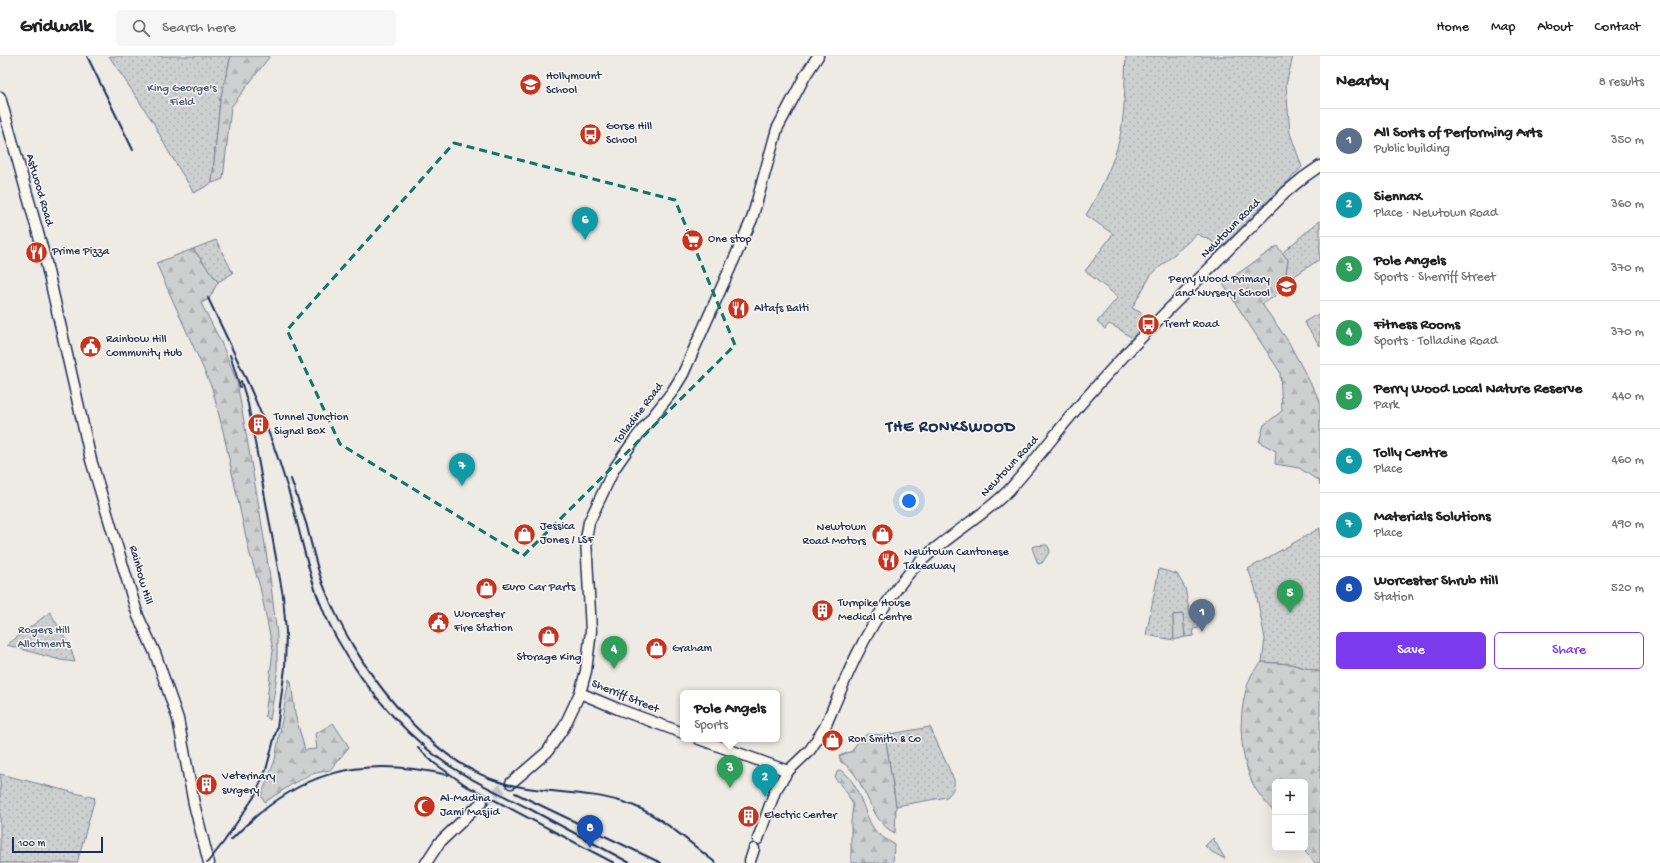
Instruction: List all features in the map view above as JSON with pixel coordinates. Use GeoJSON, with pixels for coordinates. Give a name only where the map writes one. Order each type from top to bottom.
{"type":"FeatureCollection","features":[{"type":"Feature","properties":{"kind":"main road","name":"Tolladine Road"},"geometry":{"type":"LineString","coordinates":[[511,782],[547,752],[564,727],[580,693],[586,671],[591,631],[586,539],[589,522],[614,469],[635,439],[672,392],[682,374],[752,219],[777,129],[805,76],[818,56]]}},
{"type":"Feature","properties":{"kind":"main road","name":"Astwood Road"},"geometry":{"type":"LineString","coordinates":[[0,97],[53,291]]}},
{"type":"Feature","properties":{"kind":"main road","name":"Newtown Road"},"geometry":{"type":"LineString","coordinates":[[758,838],[775,791],[788,771],[805,756],[819,738],[855,656],[867,633],[907,576],[936,548],[992,506],[1045,449],[1092,391],[1133,347],[1286,192],[1320,166]]}},
{"type":"Feature","properties":{"kind":"main road","name":"Rainbow Hill"},"geometry":{"type":"LineString","coordinates":[[53,291],[91,460],[138,616],[155,653],[178,719],[194,804],[209,863]]}},
{"type":"Feature","properties":{"kind":"main road","name":"Sherriff Street"},"geometry":{"type":"LineString","coordinates":[[580,693],[612,707],[680,732]]}},
{"type":"Feature","properties":{"kind":"main road"},"geometry":{"type":"LineString","coordinates":[[707,742],[788,771]]}},
{"type":"Feature","properties":{"kind":"main road"},"geometry":{"type":"LineString","coordinates":[[426,863],[439,843],[482,802]]}},
{"type":"Feature","properties":{"kind":"main road"},"geometry":{"type":"LineString","coordinates":[[750,861],[754,849]]}},
{"type":"Feature","properties":{"kind":"highlighted area"},"geometry":{"type":"Polygon","coordinates":[[[454,143],[675,200],[735,345],[523,556],[340,444],[287,330],[454,143]]]}},
{"type":"Feature","properties":{"kind":"green space","name":"King George's Field"},"geometry":{"type":"Polygon","coordinates":[[[109,56],[231,56],[220,100],[212,183],[194,193],[167,149],[153,122],[109,56]]]}},
{"type":"Feature","properties":{"kind":"green space"},"geometry":{"type":"Polygon","coordinates":[[[231,56],[270,56],[231,107],[223,179],[212,183],[220,100],[231,56]]]}},
{"type":"Feature","properties":{"kind":"green space"},"geometry":{"type":"Polygon","coordinates":[[[1126,56],[1293,56],[1286,85],[1290,133],[1302,167],[1217,254],[1212,241],[1197,234],[1151,275],[1132,308],[1153,319],[1134,339],[1109,324],[1105,329],[1097,322],[1118,297],[1085,271],[1113,234],[1086,215],[1107,173],[1120,137],[1123,114],[1126,56]]]}},
{"type":"Feature","properties":{"kind":"green space"},"geometry":{"type":"Polygon","coordinates":[[[1319,221],[1320,259],[1287,281],[1285,279],[1288,260],[1282,253],[1319,221]]]}},
{"type":"Feature","properties":{"kind":"green space"},"geometry":{"type":"Polygon","coordinates":[[[216,240],[233,273],[218,282],[193,249],[216,240]]]}},
{"type":"Feature","properties":{"kind":"green space"},"geometry":{"type":"Polygon","coordinates":[[[1277,246],[1288,260],[1285,279],[1274,297],[1262,304],[1288,341],[1320,401],[1320,485],[1319,481],[1299,468],[1275,464],[1276,451],[1259,442],[1264,425],[1282,411],[1280,372],[1223,284],[1277,246]]]}},
{"type":"Feature","properties":{"kind":"green space"},"geometry":{"type":"Polygon","coordinates":[[[193,249],[218,282],[209,299],[201,303],[221,342],[237,382],[260,513],[277,636],[277,675],[270,720],[265,716],[273,650],[260,587],[249,551],[223,431],[212,388],[156,263],[193,249]]]}},
{"type":"Feature","properties":{"kind":"green space"},"geometry":{"type":"Polygon","coordinates":[[[1320,313],[1320,346],[1304,322],[1320,313]]]}},
{"type":"Feature","properties":{"kind":"green space"},"geometry":{"type":"Polygon","coordinates":[[[1320,528],[1320,672],[1290,664],[1262,662],[1265,639],[1255,587],[1248,569],[1320,528]]]}},
{"type":"Feature","properties":{"kind":"green space"},"geometry":{"type":"Polygon","coordinates":[[[1046,545],[1050,551],[1042,563],[1038,564],[1032,548],[1034,546],[1046,545]]]}},
{"type":"Feature","properties":{"kind":"green space"},"geometry":{"type":"Polygon","coordinates":[[[1159,569],[1177,574],[1185,588],[1190,613],[1198,613],[1199,628],[1193,629],[1194,636],[1185,637],[1183,614],[1173,615],[1174,640],[1146,635],[1159,569]]]}},
{"type":"Feature","properties":{"kind":"green space","name":"Rogers Hill Allotments"},"geometry":{"type":"Polygon","coordinates":[[[50,612],[70,647],[75,662],[60,660],[7,645],[50,612]]]}},
{"type":"Feature","properties":{"kind":"green space"},"geometry":{"type":"Polygon","coordinates":[[[1183,614],[1185,637],[1174,640],[1173,615],[1183,614]]]}},
{"type":"Feature","properties":{"kind":"green space"},"geometry":{"type":"Polygon","coordinates":[[[1262,662],[1290,664],[1320,672],[1320,863],[1315,863],[1305,851],[1308,851],[1308,779],[1272,779],[1272,810],[1258,792],[1248,772],[1244,758],[1241,729],[1244,700],[1247,686],[1253,672],[1262,662]]]}},
{"type":"Feature","properties":{"kind":"green space"},"geometry":{"type":"Polygon","coordinates":[[[289,679],[291,681],[295,714],[305,750],[317,749],[315,734],[333,723],[349,747],[330,770],[312,774],[294,783],[265,802],[261,796],[275,760],[289,679]]]}},
{"type":"Feature","properties":{"kind":"green space"},"geometry":{"type":"Polygon","coordinates":[[[930,727],[954,780],[953,790],[947,797],[896,806],[885,735],[930,727]]]}},
{"type":"Feature","properties":{"kind":"green space"},"geometry":{"type":"Polygon","coordinates":[[[867,734],[885,735],[896,806],[895,833],[886,827],[879,819],[856,777],[849,768],[841,762],[839,756],[852,751],[858,741],[867,734]]]}},
{"type":"Feature","properties":{"kind":"green space"},"geometry":{"type":"Polygon","coordinates":[[[840,770],[846,774],[856,788],[874,829],[894,844],[893,863],[851,863],[851,821],[853,805],[847,793],[835,778],[837,772],[840,770]]]}},
{"type":"Feature","properties":{"kind":"green space"},"geometry":{"type":"Polygon","coordinates":[[[0,774],[95,798],[77,863],[0,863],[0,774]]]}},
{"type":"Feature","properties":{"kind":"green space"},"geometry":{"type":"Polygon","coordinates":[[[1213,838],[1225,859],[1212,852],[1205,846],[1213,838]]]}},
{"type":"Feature","properties":{"kind":"tunnel"},"geometry":{"type":"LineString","coordinates":[[482,802],[511,783]]}},
{"type":"Feature","properties":{"kind":"railway"},"geometry":{"type":"LineString","coordinates":[[87,56],[133,150]]}},
{"type":"Feature","properties":{"kind":"railway"},"geometry":{"type":"LineString","coordinates":[[208,298],[251,389],[270,436],[290,497],[308,567],[317,595],[336,637],[362,678],[392,716],[426,748],[450,766],[462,774],[630,863]]}},
{"type":"Feature","properties":{"kind":"railway"},"geometry":{"type":"LineString","coordinates":[[230,355],[240,387]]}},
{"type":"Feature","properties":{"kind":"railway"},"geometry":{"type":"LineString","coordinates":[[207,863],[223,843],[254,797],[266,770],[277,728],[285,668],[286,632],[283,596],[248,404],[241,381]]}},
{"type":"Feature","properties":{"kind":"railway"},"geometry":{"type":"LineString","coordinates":[[291,479],[306,523],[319,573],[337,617],[373,676],[395,705],[420,731],[446,753],[474,771],[503,783],[533,789],[608,798],[636,807],[672,828],[716,863]]}},
{"type":"Feature","properties":{"kind":"railway"},"geometry":{"type":"LineString","coordinates":[[418,748],[434,763],[467,786]]}},
{"type":"Feature","properties":{"kind":"railway"},"geometry":{"type":"LineString","coordinates":[[231,840],[255,817],[280,798],[304,784],[330,774],[356,768],[385,767],[415,769],[448,775]]}},
{"type":"Feature","properties":{"kind":"railway"},"geometry":{"type":"LineString","coordinates":[[462,784],[614,863]]}},
{"type":"Feature","properties":{"kind":"railway"},"geometry":{"type":"LineString","coordinates":[[515,793],[661,863]]}},
{"type":"Feature","properties":{"kind":"place","name":"Hollymount School"},"geometry":{"type":"Point","coordinates":[530,84]}},
{"type":"Feature","properties":{"kind":"place","name":"Gorse Hill School"},"geometry":{"type":"Point","coordinates":[590,134]}},
{"type":"Feature","properties":{"kind":"place","name":"Tolly Centre"},"geometry":{"type":"Point","coordinates":[585,240]}},
{"type":"Feature","properties":{"kind":"place","name":"One stop"},"geometry":{"type":"Point","coordinates":[693,240]}},
{"type":"Feature","properties":{"kind":"place","name":"Prime Pizza"},"geometry":{"type":"Point","coordinates":[37,252]}},
{"type":"Feature","properties":{"kind":"place","name":"Perry Wood Primary and Nursery School"},"geometry":{"type":"Point","coordinates":[1286,287]}},
{"type":"Feature","properties":{"kind":"place","name":"Altafs Balti"},"geometry":{"type":"Point","coordinates":[739,309]}},
{"type":"Feature","properties":{"kind":"place","name":"Trent Road"},"geometry":{"type":"Point","coordinates":[1149,325]}},
{"type":"Feature","properties":{"kind":"place","name":"Rainbow Hill Community Hub"},"geometry":{"type":"Point","coordinates":[90,347]}},
{"type":"Feature","properties":{"kind":"place","name":"Tunnel Junction Signal Box"},"geometry":{"type":"Point","coordinates":[259,425]}},
{"type":"Feature","properties":{"kind":"place","name":"Materials Solutions"},"geometry":{"type":"Point","coordinates":[462,486]}},
{"type":"Feature","properties":{"kind":"place","name":"Jessica Jones / LSF"},"geometry":{"type":"Point","coordinates":[525,534]}},
{"type":"Feature","properties":{"kind":"place","name":"Newtown Road Motors"},"geometry":{"type":"Point","coordinates":[882,535]}},
{"type":"Feature","properties":{"kind":"place","name":"Newtown Cantonese Takeaway"},"geometry":{"type":"Point","coordinates":[889,560]}},
{"type":"Feature","properties":{"kind":"place","name":"Euro Car Parts"},"geometry":{"type":"Point","coordinates":[486,588]}},
{"type":"Feature","properties":{"kind":"place","name":"Turnpike House Medical Centre"},"geometry":{"type":"Point","coordinates":[823,611]}},
{"type":"Feature","properties":{"kind":"place","name":"Perry Wood Local Nature Reserve"},"geometry":{"type":"Point","coordinates":[1290,613]}},
{"type":"Feature","properties":{"kind":"place","name":"Worcester Fire Station"},"geometry":{"type":"Point","coordinates":[438,622]}},
{"type":"Feature","properties":{"kind":"place","name":"All Sorts of Performing Arts"},"geometry":{"type":"Point","coordinates":[1202,632]}},
{"type":"Feature","properties":{"kind":"place","name":"Storage King"},"geometry":{"type":"Point","coordinates":[549,637]}},
{"type":"Feature","properties":{"kind":"place","name":"Graham"},"geometry":{"type":"Point","coordinates":[657,649]}},
{"type":"Feature","properties":{"kind":"place","name":"Fitness Rooms"},"geometry":{"type":"Point","coordinates":[614,669]}},
{"type":"Feature","properties":{"kind":"place","name":"Ron Smith & Co"},"geometry":{"type":"Point","coordinates":[833,740]}},
{"type":"Feature","properties":{"kind":"place","name":"Veterinary surgery"},"geometry":{"type":"Point","coordinates":[207,784]}},
{"type":"Feature","properties":{"kind":"place","name":"Pole Angels"},"geometry":{"type":"Point","coordinates":[730,788]}},
{"type":"Feature","properties":{"kind":"place","name":"SiennaX"},"geometry":{"type":"Point","coordinates":[765,797]}},
{"type":"Feature","properties":{"kind":"place","name":"Al-Madina Jami Masjid"},"geometry":{"type":"Point","coordinates":[425,806]}},
{"type":"Feature","properties":{"kind":"place","name":"Electric Center"},"geometry":{"type":"Point","coordinates":[748,816]}},
{"type":"Feature","properties":{"kind":"place","name":"Worcester Shrub Hill"},"geometry":{"type":"Point","coordinates":[590,848]}},
{"type":"Feature","properties":{"kind":"district","name":"THE RONKSWOOD"},"geometry":{"type":"Point","coordinates":[951,428]}}]}
